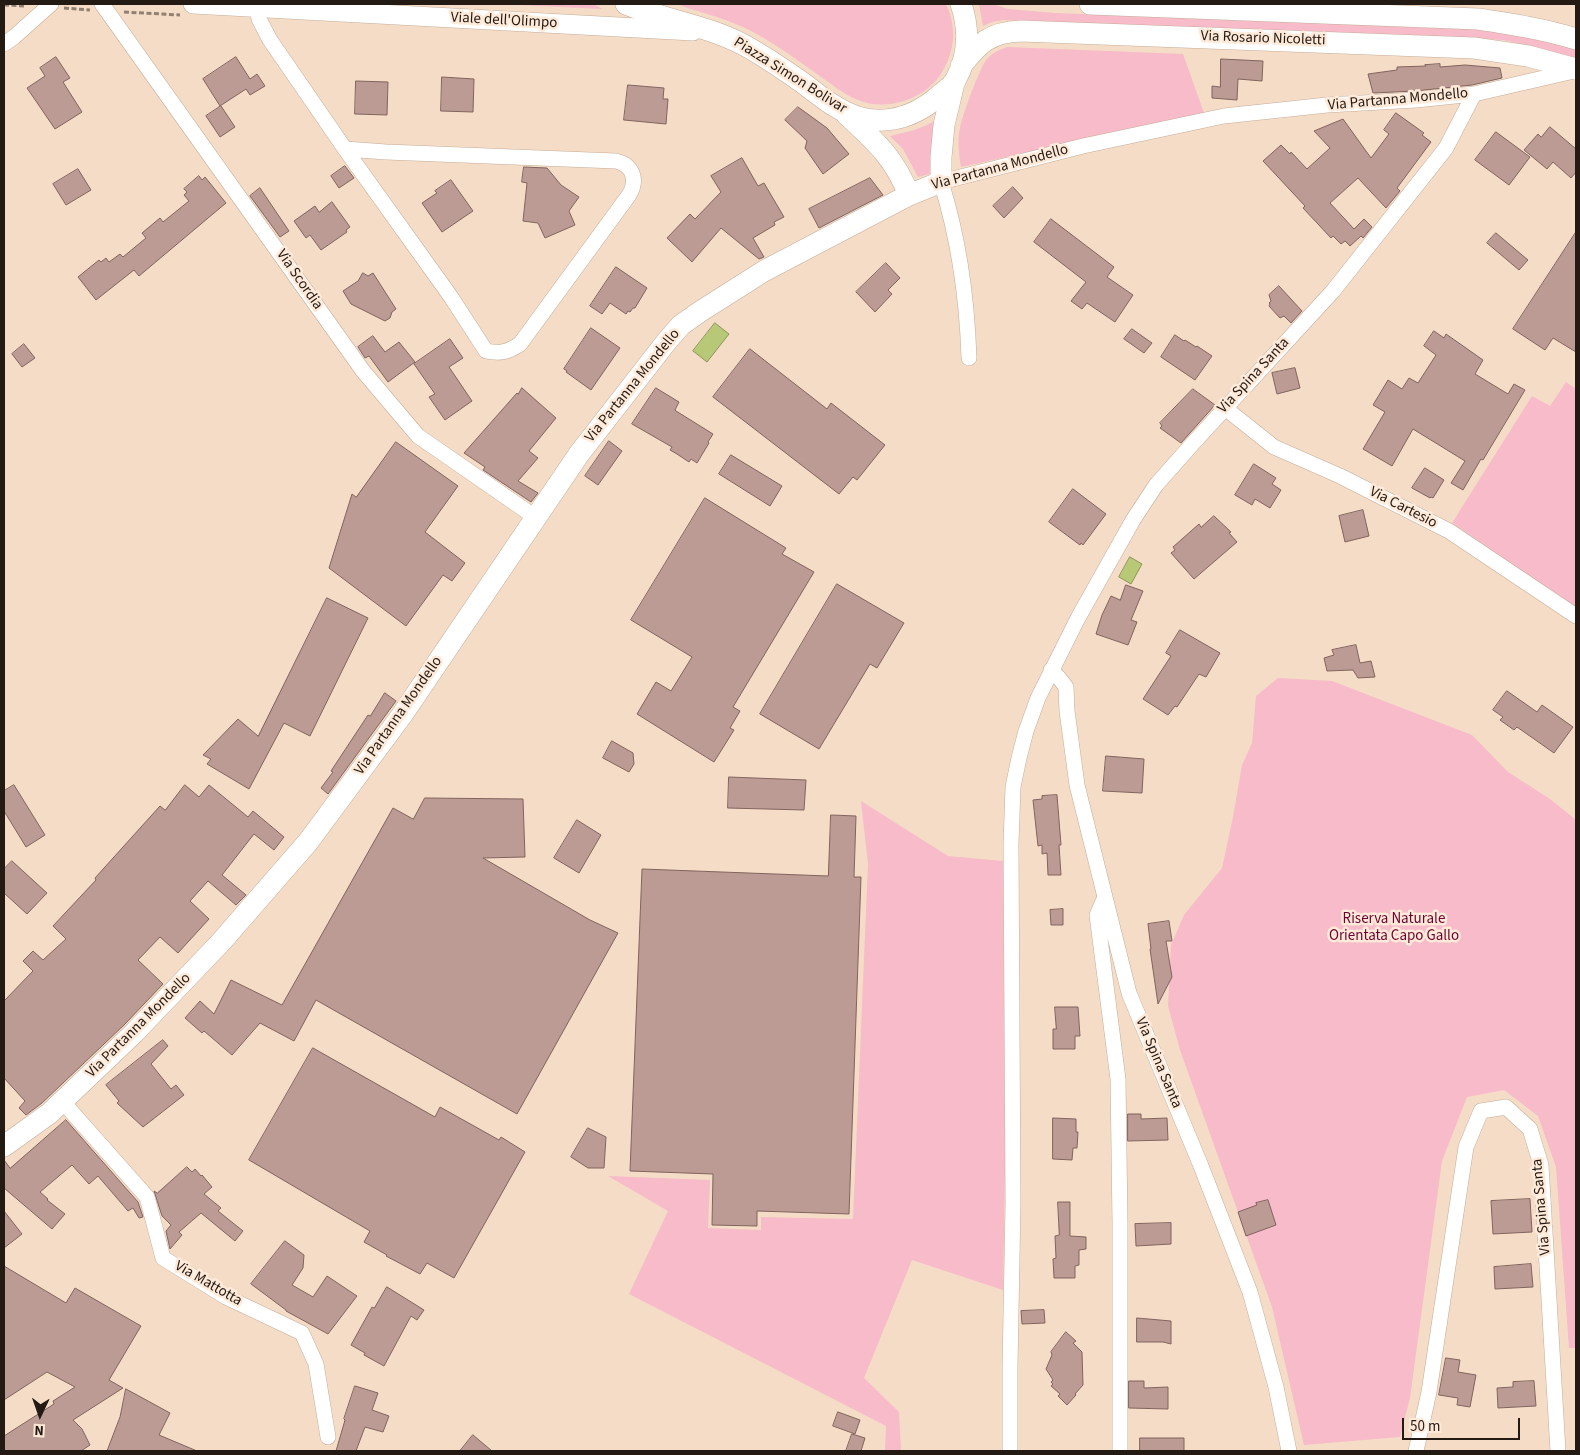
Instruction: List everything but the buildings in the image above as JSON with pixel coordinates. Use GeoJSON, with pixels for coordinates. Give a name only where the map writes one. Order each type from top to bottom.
{"type":"FeatureCollection","features":[{"type":"Feature","properties":{"kind":"main road","name":"Piazza Simon Bolivar"},"geometry":{"type":"LineString","coordinates":[[626,4],[724,35],[758,52],[840,109],[874,120],[905,117],[918,112],[931,104],[958,74]]}},
{"type":"Feature","properties":{"kind":"main road"},"geometry":{"type":"LineString","coordinates":[[941,182],[940,157],[944,125],[968,43],[968,29],[961,4]]}},
{"type":"Feature","properties":{"kind":"main road","name":"Via Rosario Nicoletti"},"geometry":{"type":"LineString","coordinates":[[1090,4],[1230,6],[1478,19],[1516,24],[1555,32],[1576,39]]}},
{"type":"Feature","properties":{"kind":"main road","name":"Via Rosario Nicoletti"},"geometry":{"type":"LineString","coordinates":[[958,74],[981,42],[1006,32],[1021,31],[1465,47],[1528,56],[1576,70]]}},
{"type":"Feature","properties":{"kind":"main road"},"geometry":{"type":"LineString","coordinates":[[840,109],[883,150],[902,176],[909,195]]}},
{"type":"Feature","properties":{"kind":"main road","name":"Via Partanna Mondello"},"geometry":{"type":"LineString","coordinates":[[4,1146],[50,1113],[134,1033],[221,942],[308,842],[402,715],[579,454],[681,325],[764,271],[909,195],[941,182]]}},
{"type":"Feature","properties":{"kind":"street"},"geometry":{"type":"LineString","coordinates":[[4,44],[51,4]]}},
{"type":"Feature","properties":{"kind":"street","name":"Via Scordia"},"geometry":{"type":"LineString","coordinates":[[102,4],[363,371],[418,436],[535,517]]}},
{"type":"Feature","properties":{"kind":"street","name":"Viale dell'Olimpo"},"geometry":{"type":"LineString","coordinates":[[193,4],[697,31],[724,35]]}},
{"type":"Feature","properties":{"kind":"street"},"geometry":{"type":"LineString","coordinates":[[257,8],[259,19],[270,40],[346,149],[451,297],[486,351],[497,354],[509,351],[520,344],[629,195],[634,183],[631,171],[622,162],[616,161],[346,149]]}},
{"type":"Feature","properties":{"kind":"street","name":"Via Partanna Mondello"},"geometry":{"type":"LineString","coordinates":[[941,182],[1083,146],[1224,116],[1327,105],[1416,100],[1474,94],[1576,70]]}},
{"type":"Feature","properties":{"kind":"street","name":"Via Spina Santa"},"geometry":{"type":"LineString","coordinates":[[1010,1451],[1013,1204],[1011,844],[1013,787],[1018,758],[1026,731],[1051,670],[1133,520],[1156,485],[1333,291],[1446,148],[1474,94]]}},
{"type":"Feature","properties":{"kind":"street"},"geometry":{"type":"LineString","coordinates":[[941,182],[949,207],[960,261],[968,318],[969,358]]}},
{"type":"Feature","properties":{"kind":"street","name":"Via Cartesio"},"geometry":{"type":"LineString","coordinates":[[1225,408],[1274,446],[1340,476],[1450,531],[1576,616]]}},
{"type":"Feature","properties":{"kind":"street","name":"Via Spina Santa"},"geometry":{"type":"LineString","coordinates":[[1051,670],[1066,687],[1067,711],[1077,785],[1129,993],[1201,1166],[1250,1292],[1276,1387],[1289,1451]]}},
{"type":"Feature","properties":{"kind":"street"},"geometry":{"type":"LineString","coordinates":[[1105,897],[1097,915],[1118,1080],[1120,1451]]}},
{"type":"Feature","properties":{"kind":"street","name":"Via Mattotta"},"geometry":{"type":"LineString","coordinates":[[62,1101],[147,1196],[163,1258],[226,1297],[302,1333],[316,1364],[328,1436]]}},
{"type":"Feature","properties":{"kind":"street","name":"Via Spina Santa"},"geometry":{"type":"LineString","coordinates":[[1416,1451],[1429,1392],[1466,1147],[1481,1111],[1506,1107],[1530,1129],[1541,1165],[1558,1451]]}},
{"type":"Feature","properties":{"kind":"green space"},"geometry":{"type":"Polygon","coordinates":[[[499,4],[594,4],[602,9],[499,4]]]}},
{"type":"Feature","properties":{"kind":"green space"},"geometry":{"type":"Polygon","coordinates":[[[675,4],[946,4],[952,21],[952,47],[942,72],[935,81],[916,96],[893,104],[869,103],[852,98],[842,92],[781,49],[753,32],[726,20],[675,4]]]}},
{"type":"Feature","properties":{"kind":"green space"},"geometry":{"type":"Polygon","coordinates":[[[979,4],[993,4],[1008,9],[1055,13],[1473,29],[1533,37],[1576,50],[1576,58],[1503,40],[1457,37],[1003,20],[983,26],[979,4]]]}},
{"type":"Feature","properties":{"kind":"green space"},"geometry":{"type":"Polygon","coordinates":[[[1007,47],[1183,54],[1204,113],[961,167],[959,133],[961,122],[980,71],[991,55],[1007,47]]]}},
{"type":"Feature","properties":{"kind":"green space"},"geometry":{"type":"Polygon","coordinates":[[[936,120],[933,173],[918,177],[903,149],[890,136],[920,128],[936,120]]]}},
{"type":"Feature","properties":{"kind":"green space"},"geometry":{"type":"Polygon","coordinates":[[[1566,382],[1576,389],[1576,608],[1452,523],[1532,396],[1550,406],[1566,382]]]}},
{"type":"Feature","properties":{"kind":"green space","name":"Riserva Naturale Orientata Capo Gallo"},"geometry":{"type":"Polygon","coordinates":[[[1278,678],[1332,681],[1472,735],[1508,772],[1550,799],[1576,820],[1576,1348],[1569,1348],[1556,1167],[1538,1116],[1504,1090],[1467,1097],[1442,1161],[1410,1398],[1400,1437],[1304,1445],[1272,1307],[1180,1050],[1168,1006],[1171,945],[1184,915],[1222,868],[1242,765],[1252,743],[1256,696],[1278,678]]]}},
{"type":"Feature","properties":{"kind":"green space"},"geometry":{"type":"Polygon","coordinates":[[[861,801],[948,856],[1003,861],[1005,1168],[1003,1290],[912,1260],[864,1378],[899,1412],[901,1451],[885,1451],[886,1426],[629,1294],[668,1211],[608,1176],[710,1180],[708,1228],[761,1230],[761,1217],[853,1219],[868,864],[861,801]]]}},
{"type":"Feature","properties":{"kind":"shaded area"},"geometry":{"type":"Polygon","coordinates":[[[715,323],[729,334],[707,362],[693,351],[715,323]]]}},
{"type":"Feature","properties":{"kind":"shaded area"},"geometry":{"type":"Polygon","coordinates":[[[1130,557],[1142,564],[1131,584],[1119,577],[1130,557]]]}}]}
